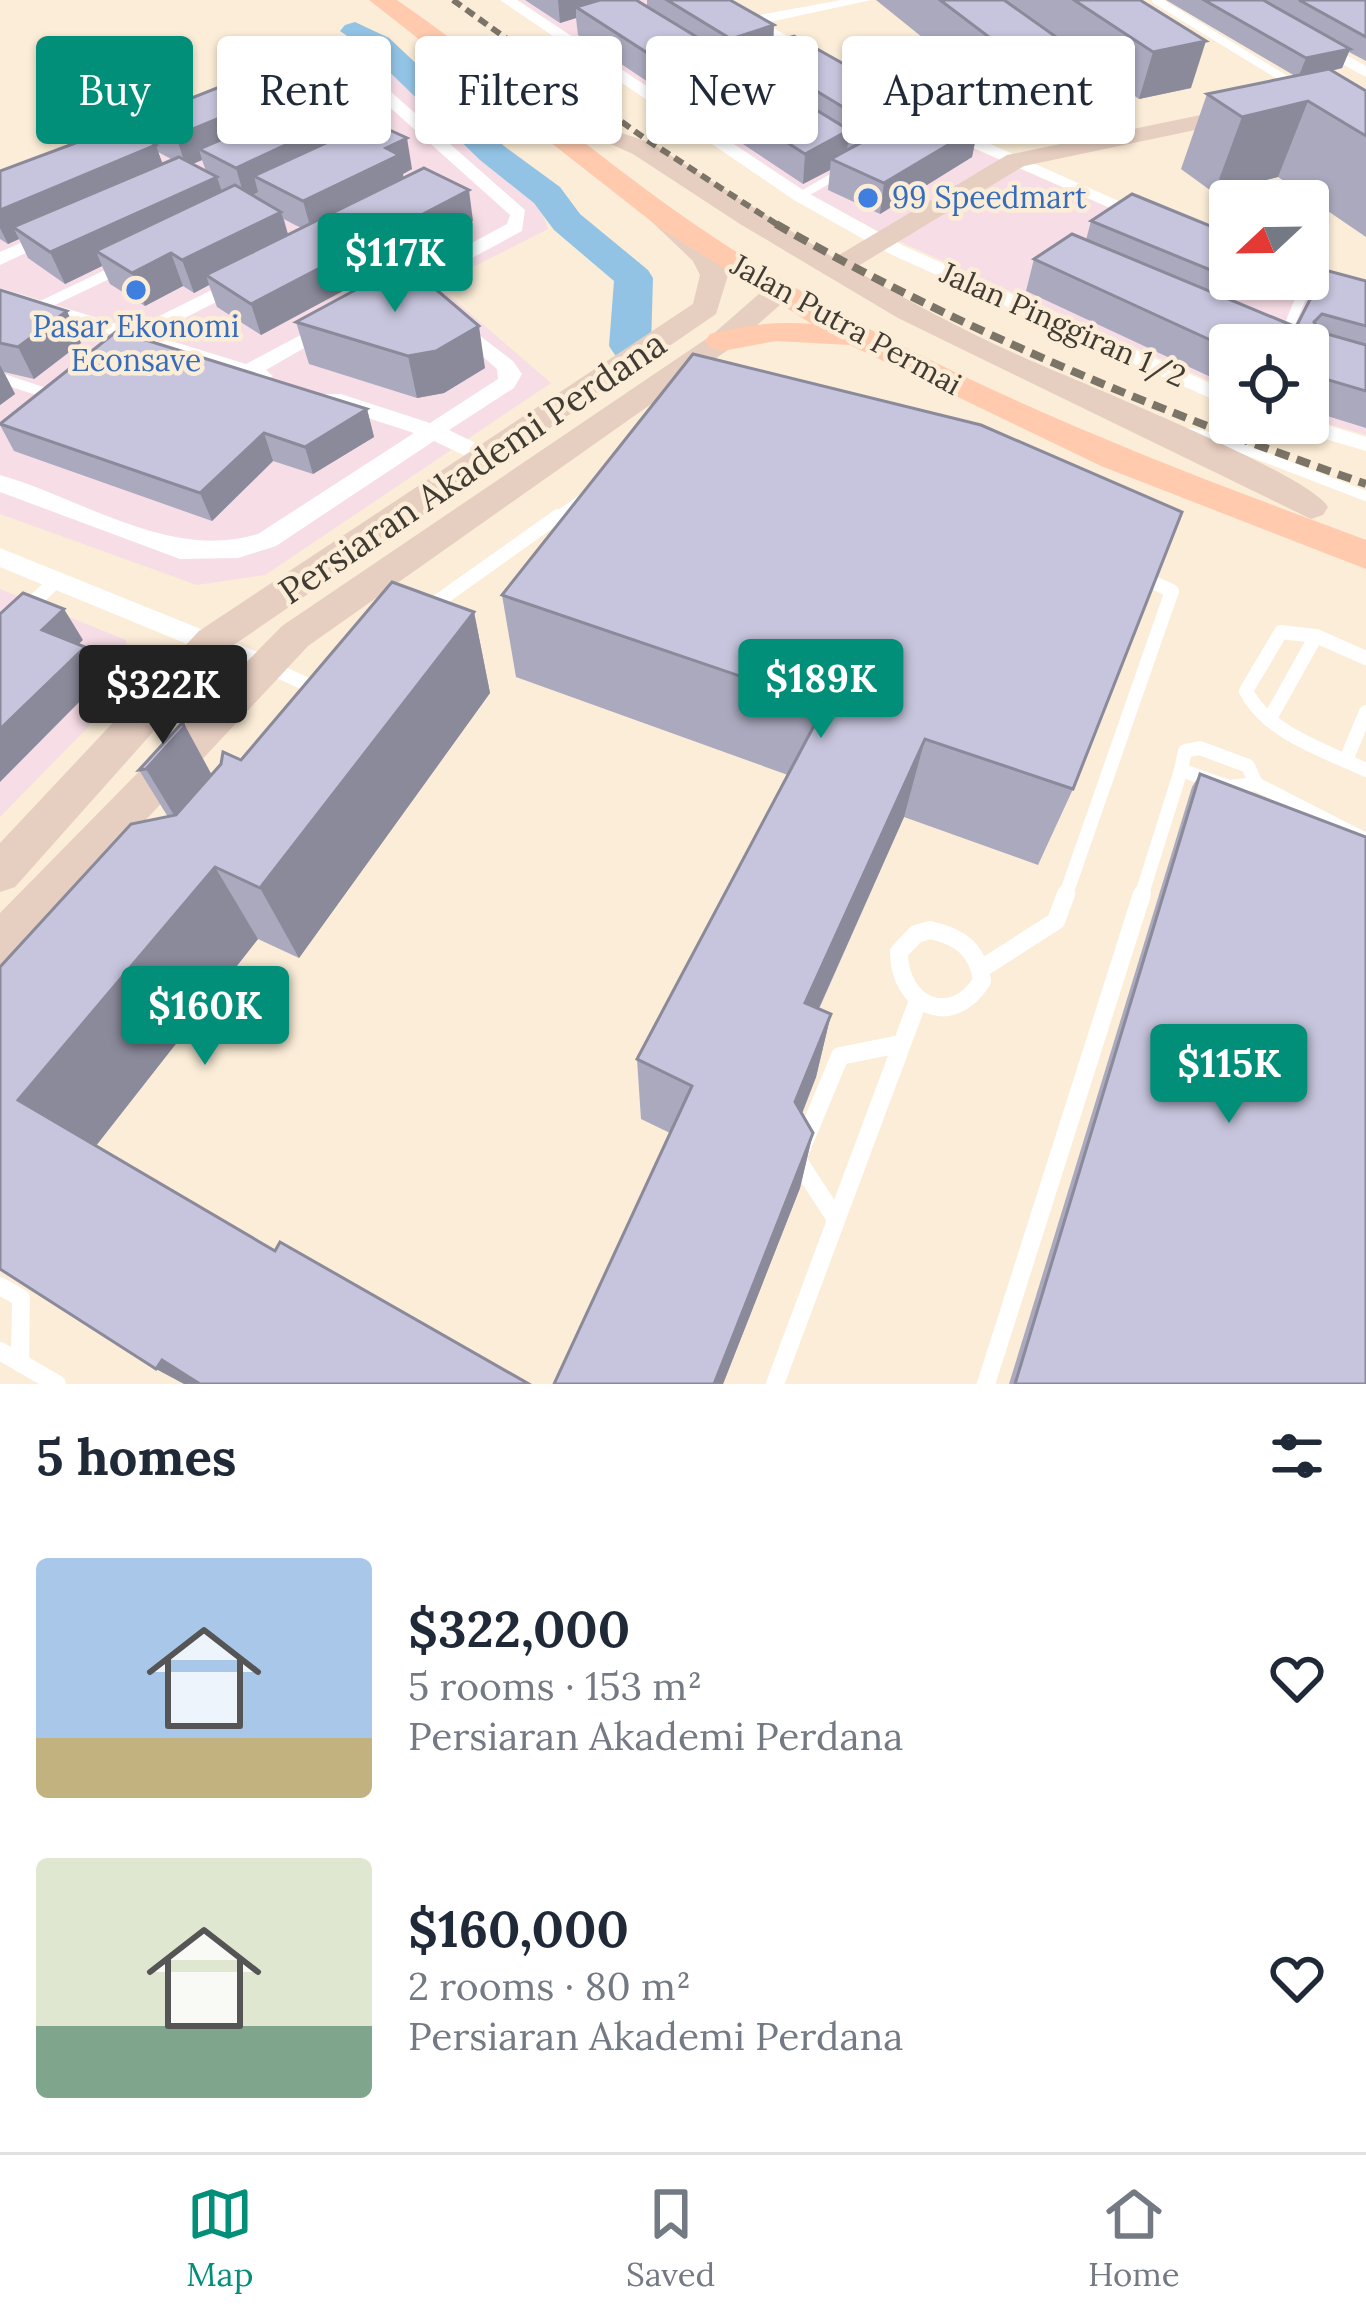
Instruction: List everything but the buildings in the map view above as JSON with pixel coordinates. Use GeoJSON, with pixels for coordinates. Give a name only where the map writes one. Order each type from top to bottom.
{"type":"FeatureCollection","features":[{"type":"Feature","properties":{"kind":"main road","name":"Jalan Putra Permai"},"geometry":{"type":"LineString","coordinates":[[380,0],[649,208],[779,277],[1036,397],[1311,507],[1366,524]]}},
{"type":"Feature","properties":{"kind":"main road","name":"Jalan Putra Permai"},"geometry":{"type":"LineString","coordinates":[[406,0],[456,36]]}},
{"type":"Feature","properties":{"kind":"main road","name":"Jalan Putra Permai"},"geometry":{"type":"LineString","coordinates":[[606,144],[863,340],[1047,432],[1366,555]]}},
{"type":"Feature","properties":{"kind":"main road"},"geometry":{"type":"LineString","coordinates":[[722,341],[776,331],[863,340]]}},
{"type":"Feature","properties":{"kind":"street","name":"Jalan Pinggiran 1/2"},"geometry":{"type":"LineString","coordinates":[[507,0],[563,31],[646,95]]}},
{"type":"Feature","properties":{"kind":"street"},"geometry":{"type":"LineString","coordinates":[[715,0],[778,36]]}},
{"type":"Feature","properties":{"kind":"street"},"geometry":{"type":"LineString","coordinates":[[752,21],[864,0]]}},
{"type":"Feature","properties":{"kind":"street"},"geometry":{"type":"LineString","coordinates":[[1294,31],[1366,72]]}},
{"type":"Feature","properties":{"kind":"street"},"geometry":{"type":"LineString","coordinates":[[818,59],[826,64]]}},
{"type":"Feature","properties":{"kind":"street"},"geometry":{"type":"LineString","coordinates":[[844,275],[1032,161],[1343,93]]}},
{"type":"Feature","properties":{"kind":"street"},"geometry":{"type":"LineString","coordinates":[[391,99],[415,120]]}},
{"type":"Feature","properties":{"kind":"street"},"geometry":{"type":"LineString","coordinates":[[622,134],[702,190],[844,275],[1003,362],[1155,427],[1259,476],[1311,507]]}},
{"type":"Feature","properties":{"kind":"street"},"geometry":{"type":"LineString","coordinates":[[370,306],[426,298],[515,227],[518,214],[457,171],[435,144]]}},
{"type":"Feature","properties":{"kind":"street","name":"Jalan Pinggiran 1/2"},"geometry":{"type":"LineString","coordinates":[[720,144],[890,247],[1209,391]]}},
{"type":"Feature","properties":{"kind":"street"},"geometry":{"type":"LineString","coordinates":[[986,144],[1167,225]]}},
{"type":"Feature","properties":{"kind":"street","name":"Persiaran Akademi Perdana"},"geometry":{"type":"LineString","coordinates":[[0,873],[212,641],[706,308],[714,275],[704,257],[649,208]]}},
{"type":"Feature","properties":{"kind":"street"},"geometry":{"type":"LineString","coordinates":[[0,259],[83,223]]}},
{"type":"Feature","properties":{"kind":"street"},"geometry":{"type":"LineString","coordinates":[[127,342],[254,275]]}},
{"type":"Feature","properties":{"kind":"street","name":"Persiaran Akademi Perdana"},"geometry":{"type":"LineString","coordinates":[[0,944],[295,636],[722,341],[779,277]]}},
{"type":"Feature","properties":{"kind":"street"},"geometry":{"type":"LineString","coordinates":[[1329,287],[1366,297]]}},
{"type":"Feature","properties":{"kind":"street"},"geometry":{"type":"LineString","coordinates":[[0,294],[127,342],[248,372],[434,432],[486,457]]}},
{"type":"Feature","properties":{"kind":"street"},"geometry":{"type":"LineString","coordinates":[[0,482],[181,550],[218,552],[267,540],[506,383],[511,374],[426,298]]}},
{"type":"Feature","properties":{"kind":"street"},"geometry":{"type":"LineString","coordinates":[[248,372],[349,317]]}},
{"type":"Feature","properties":{"kind":"street"},"geometry":{"type":"LineString","coordinates":[[1329,433],[1366,445]]}},
{"type":"Feature","properties":{"kind":"street"},"geometry":{"type":"LineString","coordinates":[[0,557],[264,665]]}},
{"type":"Feature","properties":{"kind":"lane"},"geometry":{"type":"LineString","coordinates":[[1156,0],[1293,84]]}},
{"type":"Feature","properties":{"kind":"lane"},"geometry":{"type":"LineString","coordinates":[[400,134],[415,126]]}},
{"type":"Feature","properties":{"kind":"lane"},"geometry":{"type":"LineString","coordinates":[[800,196],[862,161]]}},
{"type":"Feature","properties":{"kind":"lane"},"geometry":{"type":"LineString","coordinates":[[41,306],[143,257]]}},
{"type":"Feature","properties":{"kind":"lane"},"geometry":{"type":"LineString","coordinates":[[0,378],[56,397]]}},
{"type":"Feature","properties":{"kind":"lane"},"geometry":{"type":"LineString","coordinates":[[37,411],[72,385]]}},
{"type":"Feature","properties":{"kind":"lane"},"geometry":{"type":"LineString","coordinates":[[1155,427],[1218,439],[1366,496]]}},
{"type":"Feature","properties":{"kind":"lane"},"geometry":{"type":"LineString","coordinates":[[419,615],[606,482]]}},
{"type":"Feature","properties":{"kind":"lane"},"geometry":{"type":"LineString","coordinates":[[981,969],[1055,921],[1172,591],[1132,573]]}},
{"type":"Feature","properties":{"kind":"lane"},"geometry":{"type":"LineString","coordinates":[[0,633],[57,580]]}},
{"type":"Feature","properties":{"kind":"lane"},"geometry":{"type":"LineString","coordinates":[[1366,658],[1316,636],[1281,632],[1256,673],[1247,699],[1269,720],[1366,770]]}},
{"type":"Feature","properties":{"kind":"lane"},"geometry":{"type":"LineString","coordinates":[[1269,720],[1316,636]]}},
{"type":"Feature","properties":{"kind":"lane"},"geometry":{"type":"LineString","coordinates":[[264,665],[322,692]]}},
{"type":"Feature","properties":{"kind":"lane"},"geometry":{"type":"LineString","coordinates":[[309,707],[337,679]]}},
{"type":"Feature","properties":{"kind":"lane"},"geometry":{"type":"LineString","coordinates":[[1346,760],[1366,712]]}},
{"type":"Feature","properties":{"kind":"lane"},"geometry":{"type":"LineString","coordinates":[[986,1384],[1185,751],[1200,748],[1249,766],[1256,784],[1366,840]]}},
{"type":"Feature","properties":{"kind":"lane"},"geometry":{"type":"LineString","coordinates":[[1181,770],[1236,789],[1248,790],[1256,784]]}},
{"type":"Feature","properties":{"kind":"lane"},"geometry":{"type":"LineString","coordinates":[[930,930],[958,937],[970,946],[981,969],[978,992],[959,1007],[933,1007],[918,1001],[899,979],[898,952],[916,934],[930,930]]}},
{"type":"Feature","properties":{"kind":"lane"},"geometry":{"type":"LineString","coordinates":[[775,1384],[918,1001]]}},
{"type":"Feature","properties":{"kind":"lane"},"geometry":{"type":"LineString","coordinates":[[836,1219],[797,1159],[840,1056],[900,1044]]}},
{"type":"Feature","properties":{"kind":"lane"},"geometry":{"type":"LineString","coordinates":[[0,1286],[21,1298],[20,1363]]}},
{"type":"Feature","properties":{"kind":"lane"},"geometry":{"type":"LineString","coordinates":[[0,1351],[58,1384]]}},
{"type":"Feature","properties":{"kind":"shaded area"},"geometry":{"type":"Polygon","coordinates":[[[518,0],[704,0],[766,36],[646,36],[646,86],[622,70],[622,36],[572,36],[518,0]]]}},
{"type":"Feature","properties":{"kind":"shaded area"},"geometry":{"type":"Polygon","coordinates":[[[818,66],[842,80],[842,144],[964,144],[1132,218],[1209,266],[1209,300],[1329,300],[1329,292],[1366,304],[1366,435],[1329,424],[1329,324],[1209,324],[1209,381],[883,234],[799,188],[733,144],[818,144],[818,66]]]}},
{"type":"Feature","properties":{"kind":"shaded area"},"geometry":{"type":"Polygon","coordinates":[[[391,72],[415,93],[415,144],[473,144],[538,201],[548,229],[437,285],[551,383],[265,575],[197,585],[0,514],[0,188],[109,144],[193,144],[193,110],[217,101],[217,144],[391,144],[391,72]]]}},
{"type":"Feature","properties":{"kind":"shaded area"},"geometry":{"type":"Polygon","coordinates":[[[0,589],[126,640],[130,684],[0,817],[0,589]]]}},
{"type":"Feature","properties":{"kind":"waterway"},"geometry":{"type":"LineString","coordinates":[[355,31],[378,44],[492,153],[547,195],[567,222],[634,278],[630,346]]}},
{"type":"Feature","properties":{"kind":"railway"},"geometry":{"type":"LineString","coordinates":[[453,0],[647,140],[778,225]]}},
{"type":"Feature","properties":{"kind":"railway"},"geometry":{"type":"LineString","coordinates":[[778,225],[919,300],[1065,368],[1366,484]]}},
{"type":"Feature","properties":{"kind":"place","name":"99 Speedmart"},"geometry":{"type":"Point","coordinates":[868,198]}},
{"type":"Feature","properties":{"kind":"place","name":"Pasar Ekonomi Econsave"},"geometry":{"type":"Point","coordinates":[136,290]}}]}
